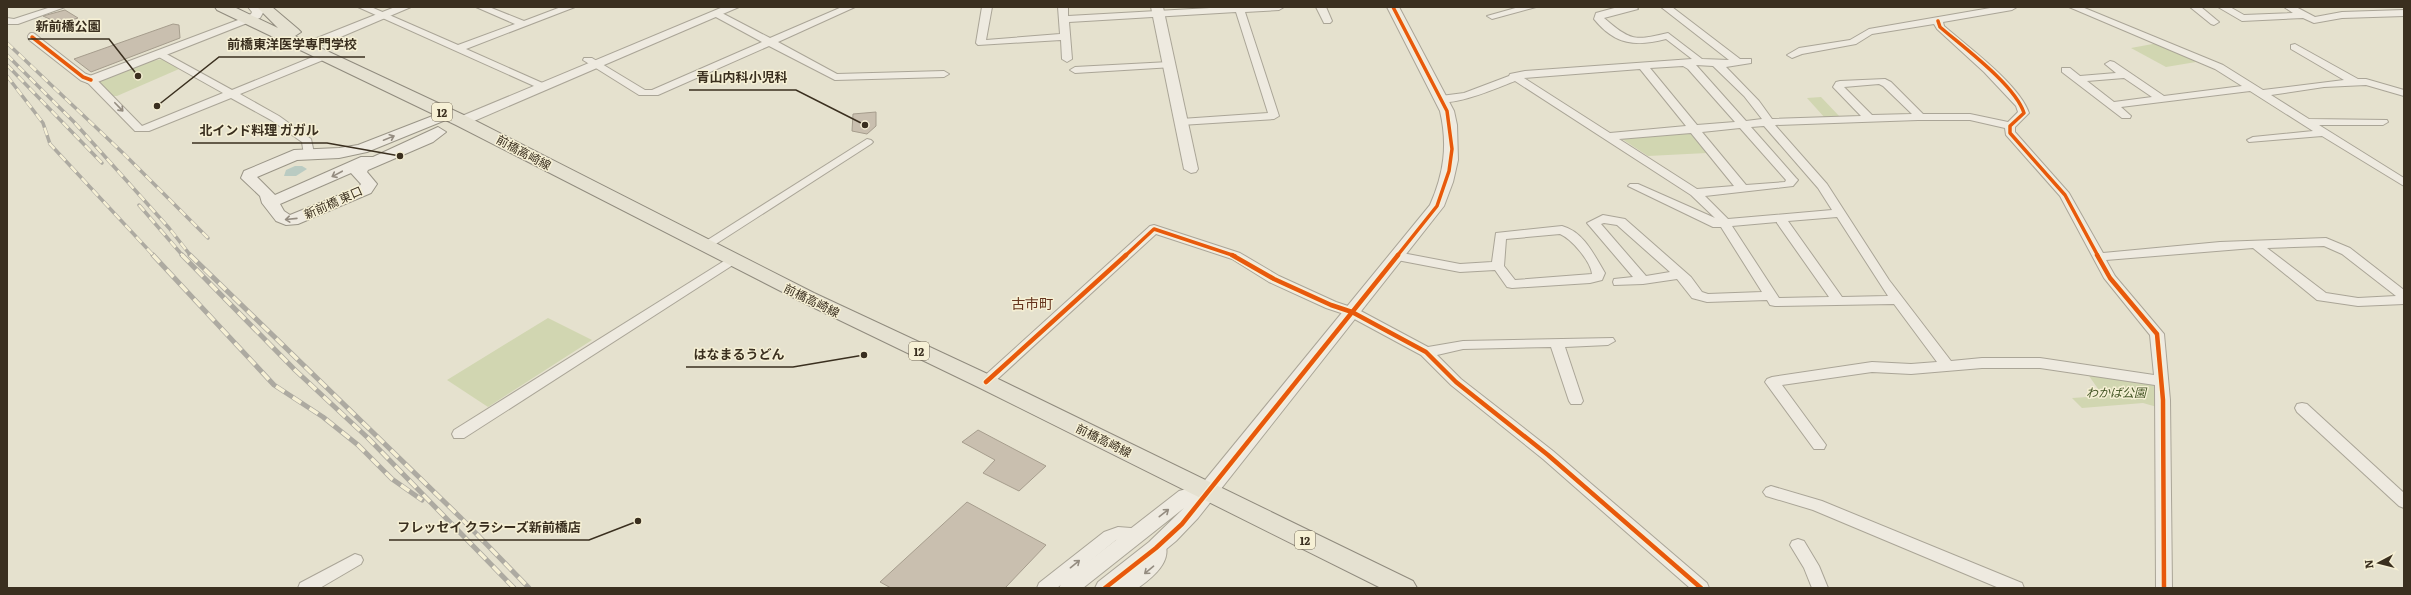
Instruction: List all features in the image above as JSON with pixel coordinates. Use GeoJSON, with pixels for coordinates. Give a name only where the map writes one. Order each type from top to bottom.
{"type":"FeatureCollection","features":[{"type":"Feature","properties":{"kind":"main road","name":"前橋高崎線"},"geometry":{"type":"LineString","coordinates":[[222,7],[252,13],[302,45],[455,118],[732,260],[986,382],[1404,588]]}},
{"type":"Feature","properties":{"kind":"main road"},"geometry":{"type":"LineString","coordinates":[[264,7],[273,18],[297,35],[302,45]]}},
{"type":"Feature","properties":{"kind":"main road","name":"新前橋 東口"},"geometry":{"type":"LineString","coordinates":[[455,118],[428,139],[362,167],[359,173],[369,184],[365,190],[304,216],[284,220],[270,203],[267,194],[250,180],[250,174],[290,156],[308,153],[339,153],[362,149],[455,118]]}},
{"type":"Feature","properties":{"kind":"main road","name":"新前橋 東口"},"geometry":{"type":"LineString","coordinates":[[270,203],[438,132]]}},
{"type":"Feature","properties":{"kind":"street"},"geometry":{"type":"LineString","coordinates":[[7,21],[15,22],[60,7]]}},
{"type":"Feature","properties":{"kind":"street"},"geometry":{"type":"LineString","coordinates":[[363,7],[460,48],[537,85]]}},
{"type":"Feature","properties":{"kind":"street"},"geometry":{"type":"LineString","coordinates":[[302,45],[404,7]]}},
{"type":"Feature","properties":{"kind":"street"},"geometry":{"type":"LineString","coordinates":[[480,7],[523,24]]}},
{"type":"Feature","properties":{"kind":"street"},"geometry":{"type":"LineString","coordinates":[[460,48],[570,7]]}},
{"type":"Feature","properties":{"kind":"street"},"geometry":{"type":"LineString","coordinates":[[455,118],[592,62],[713,10],[733,7]]}},
{"type":"Feature","properties":{"kind":"street"},"geometry":{"type":"LineString","coordinates":[[592,62],[648,94],[772,42],[850,7]]}},
{"type":"Feature","properties":{"kind":"street"},"geometry":{"type":"LineString","coordinates":[[987,7],[981,43],[1066,37]]}},
{"type":"Feature","properties":{"kind":"street"},"geometry":{"type":"LineString","coordinates":[[1064,7],[1066,59]]}},
{"type":"Feature","properties":{"kind":"street"},"geometry":{"type":"LineString","coordinates":[[1064,19],[1158,10],[1279,7]]}},
{"type":"Feature","properties":{"kind":"street"},"geometry":{"type":"LineString","coordinates":[[1321,7],[1327,21]]}},
{"type":"Feature","properties":{"kind":"street"},"geometry":{"type":"LineString","coordinates":[[1105,588],[1151,551],[1193,513],[1198,502],[1437,206],[1449,174],[1453,141],[1447,111],[1393,7]]}},
{"type":"Feature","properties":{"kind":"street"},"geometry":{"type":"LineString","coordinates":[[1492,16],[1531,7]]}},
{"type":"Feature","properties":{"kind":"street"},"geometry":{"type":"LineString","coordinates":[[1633,9],[1629,7],[1599,15],[1599,19],[1624,40],[1633,43],[1668,36],[1696,58],[1692,67],[1792,180],[1789,184],[1784,185],[1695,193]]}},
{"type":"Feature","properties":{"kind":"street"},"geometry":{"type":"LineString","coordinates":[[1441,99],[1466,96],[1494,86],[1514,76],[1642,65],[1693,63],[1717,64],[1742,61],[1666,7]]}},
{"type":"Feature","properties":{"kind":"street"},"geometry":{"type":"LineString","coordinates":[[1792,55],[1799,51],[1853,42],[1869,32],[2012,7]]}},
{"type":"Feature","properties":{"kind":"street"},"geometry":{"type":"LineString","coordinates":[[2074,7],[2211,63],[2401,179]]}},
{"type":"Feature","properties":{"kind":"street"},"geometry":{"type":"LineString","coordinates":[[2195,7],[2214,22]]}},
{"type":"Feature","properties":{"kind":"street"},"geometry":{"type":"LineString","coordinates":[[2223,7],[2242,18],[2304,16]]}},
{"type":"Feature","properties":{"kind":"street"},"geometry":{"type":"LineString","coordinates":[[2289,7],[2314,20],[2342,15],[2404,13]]}},
{"type":"Feature","properties":{"kind":"street"},"geometry":{"type":"LineString","coordinates":[[1181,122],[1274,116],[1240,8]]}},
{"type":"Feature","properties":{"kind":"street"},"geometry":{"type":"LineString","coordinates":[[713,10],[835,76],[944,74]]}},
{"type":"Feature","properties":{"kind":"street"},"geometry":{"type":"LineString","coordinates":[[1158,10],[1191,169]]}},
{"type":"Feature","properties":{"kind":"street"},"geometry":{"type":"LineString","coordinates":[[91,80],[161,54],[252,13]]}},
{"type":"Feature","properties":{"kind":"street"},"geometry":{"type":"LineString","coordinates":[[1938,21],[1940,27],[2009,89],[2024,105],[2024,113],[2010,126],[2010,132],[2068,199],[2097,257],[2117,288],[2147,320],[2157,334],[2160,381],[2164,400],[2164,588]]}},
{"type":"Feature","properties":{"kind":"street"},"geometry":{"type":"LineString","coordinates":[[32,37],[83,77],[91,80],[139,129],[148,128],[185,114],[324,56]]}},
{"type":"Feature","properties":{"kind":"street"},"geometry":{"type":"LineString","coordinates":[[2295,47],[2354,82]]}},
{"type":"Feature","properties":{"kind":"street"},"geometry":{"type":"LineString","coordinates":[[161,54],[275,118],[307,141],[308,153]]}},
{"type":"Feature","properties":{"kind":"street"},"geometry":{"type":"LineString","coordinates":[[1717,64],[1755,103],[1769,122],[1770,127],[1819,180],[1897,300],[1947,366]]}},
{"type":"Feature","properties":{"kind":"street"},"geometry":{"type":"LineString","coordinates":[[2110,64],[2163,100]]}},
{"type":"Feature","properties":{"kind":"street"},"geometry":{"type":"LineString","coordinates":[[1075,70],[1169,65]]}},
{"type":"Feature","properties":{"kind":"street"},"geometry":{"type":"LineString","coordinates":[[1642,65],[1742,188]]}},
{"type":"Feature","properties":{"kind":"street"},"geometry":{"type":"LineString","coordinates":[[2066,70],[2126,116]]}},
{"type":"Feature","properties":{"kind":"street"},"geometry":{"type":"LineString","coordinates":[[2077,78],[2125,75]]}},
{"type":"Feature","properties":{"kind":"street"},"geometry":{"type":"LineString","coordinates":[[1514,76],[1695,193],[1715,211],[1725,224],[1769,296],[1775,302],[1897,300]]}},
{"type":"Feature","properties":{"kind":"street"},"geometry":{"type":"LineString","coordinates":[[1870,119],[1838,87],[1840,84],[1881,81],[1887,84],[1917,113],[1918,117]]}},
{"type":"Feature","properties":{"kind":"street"},"geometry":{"type":"LineString","coordinates":[[2262,93],[2298,90],[2324,84],[2354,82],[2375,83],[2404,93]]}},
{"type":"Feature","properties":{"kind":"street"},"geometry":{"type":"LineString","coordinates":[[2111,105],[2163,100],[2191,94],[2251,88]]}},
{"type":"Feature","properties":{"kind":"street"},"geometry":{"type":"LineString","coordinates":[[1608,137],[1769,122],[1918,117],[1970,117],[2010,126]]}},
{"type":"Feature","properties":{"kind":"street"},"geometry":{"type":"LineString","coordinates":[[2307,122],[2383,122]]}},
{"type":"Feature","properties":{"kind":"street"},"geometry":{"type":"LineString","coordinates":[[2253,140],[2322,132]]}},
{"type":"Feature","properties":{"kind":"street"},"geometry":{"type":"LineString","coordinates":[[704,246],[867,142]]}},
{"type":"Feature","properties":{"kind":"street"},"geometry":{"type":"LineString","coordinates":[[1634,186],[1705,220],[1725,224],[1781,220],[1841,213]]}},
{"type":"Feature","properties":{"kind":"street"},"geometry":{"type":"LineString","coordinates":[[1643,280],[1593,223],[1603,219],[1621,222],[1678,275],[1686,280],[1697,294],[1707,298],[1769,296]]}},
{"type":"Feature","properties":{"kind":"street"},"geometry":{"type":"LineString","coordinates":[[1781,220],[1838,301]]}},
{"type":"Feature","properties":{"kind":"street"},"geometry":{"type":"LineString","coordinates":[[986,382],[1154,229],[1222,250],[1298,291],[1352,312],[1426,352],[1456,382],[1548,455],[1701,588]]}},
{"type":"Feature","properties":{"kind":"street"},"geometry":{"type":"LineString","coordinates":[[1562,230],[1571,233],[1579,242],[1600,273],[1597,277],[1590,279],[1512,284],[1498,266],[1500,236],[1562,230]]}},
{"type":"Feature","properties":{"kind":"street"},"geometry":{"type":"LineString","coordinates":[[2097,257],[2256,244],[2331,243],[2346,251],[2404,296]]}},
{"type":"Feature","properties":{"kind":"street"},"geometry":{"type":"LineString","coordinates":[[2256,244],[2322,297],[2358,302],[2404,300]]}},
{"type":"Feature","properties":{"kind":"street"},"geometry":{"type":"LineString","coordinates":[[1397,256],[1460,268],[1498,266]]}},
{"type":"Feature","properties":{"kind":"street"},"geometry":{"type":"LineString","coordinates":[[459,434],[732,260]]}},
{"type":"Feature","properties":{"kind":"street"},"geometry":{"type":"LineString","coordinates":[[1619,282],[1678,275]]}},
{"type":"Feature","properties":{"kind":"street"},"geometry":{"type":"LineString","coordinates":[[1426,352],[1463,345],[1557,344],[1608,341]]}},
{"type":"Feature","properties":{"kind":"street"},"geometry":{"type":"LineString","coordinates":[[1557,344],[1576,401]]}},
{"type":"Feature","properties":{"kind":"street"},"geometry":{"type":"LineString","coordinates":[[1819,445],[1801,423],[1772,382],[1867,368],[1911,369],[1982,363],[2040,363],[2160,381]]}},
{"type":"Feature","properties":{"kind":"street"},"geometry":{"type":"LineString","coordinates":[[2302,408],[2404,502]]}},
{"type":"Feature","properties":{"kind":"street"},"geometry":{"type":"LineString","coordinates":[[1069,588],[1186,496],[1207,491]]}},
{"type":"Feature","properties":{"kind":"street"},"geometry":{"type":"LineString","coordinates":[[1771,492],[1817,505],[2016,588]]}},
{"type":"Feature","properties":{"kind":"street"},"geometry":{"type":"LineString","coordinates":[[1045,588],[1110,536],[1118,533],[1138,533]]}},
{"type":"Feature","properties":{"kind":"street"},"geometry":{"type":"LineString","coordinates":[[1798,545],[1811,566],[1820,588]]}},
{"type":"Feature","properties":{"kind":"street"},"geometry":{"type":"LineString","coordinates":[[1133,586],[1157,561],[1160,553],[1151,551]]}},
{"type":"Feature","properties":{"kind":"street"},"geometry":{"type":"LineString","coordinates":[[306,588],[355,560]]}},
{"type":"Feature","properties":{"kind":"green space"},"geometry":{"type":"Polygon","coordinates":[[[2158,43],[2202,61],[2166,67],[2131,48],[2158,43]]]}},
{"type":"Feature","properties":{"kind":"green space"},"geometry":{"type":"Polygon","coordinates":[[[163,59],[179,69],[117,96],[112,96],[97,82],[152,61],[163,59]]]}},
{"type":"Feature","properties":{"kind":"green space"},"geometry":{"type":"Polygon","coordinates":[[[1821,97],[1840,117],[1825,118],[1807,98],[1821,97]]]}},
{"type":"Feature","properties":{"kind":"green space"},"geometry":{"type":"Polygon","coordinates":[[[1688,131],[1694,134],[1707,153],[1648,156],[1622,139],[1622,137],[1688,131]]]}},
{"type":"Feature","properties":{"kind":"green space"},"geometry":{"type":"Polygon","coordinates":[[[548,318],[592,340],[488,407],[447,380],[548,318]]]}},
{"type":"Feature","properties":{"kind":"green space","name":"わかば公園"},"geometry":{"type":"Polygon","coordinates":[[[2087,373],[2155,385],[2157,407],[2143,403],[2082,408],[2072,398],[2103,396],[2087,373]]]}},
{"type":"Feature","properties":{"kind":"shaded area"},"geometry":{"type":"Polygon","coordinates":[[[295,166],[302,166],[307,169],[296,176],[284,176],[286,170],[295,166]]]}},
{"type":"Feature","properties":{"kind":"building"},"geometry":{"type":"Polygon","coordinates":[[[65,10],[78,18],[60,24],[43,16],[65,10]]]}},
{"type":"Feature","properties":{"kind":"building"},"geometry":{"type":"Polygon","coordinates":[[[173,24],[179,25],[180,38],[91,72],[74,59],[173,24]]]}},
{"type":"Feature","properties":{"kind":"building"},"geometry":{"type":"Polygon","coordinates":[[[876,112],[876,126],[867,134],[852,131],[853,114],[876,112]]]}},
{"type":"Feature","properties":{"kind":"building"},"geometry":{"type":"Polygon","coordinates":[[[978,430],[1046,466],[1019,491],[983,473],[995,460],[962,442],[978,430]]]}},
{"type":"Feature","properties":{"kind":"building"},"geometry":{"type":"Polygon","coordinates":[[[967,502],[1046,545],[1005,588],[891,588],[880,582],[967,502]]]}},
{"type":"Feature","properties":{"kind":"railway"},"geometry":{"type":"LineString","coordinates":[[7,43],[124,154],[208,238]]}},
{"type":"Feature","properties":{"kind":"railway"},"geometry":{"type":"LineString","coordinates":[[7,55],[74,122],[169,228],[191,256]]}},
{"type":"Feature","properties":{"kind":"railway"},"geometry":{"type":"LineString","coordinates":[[7,65],[102,163]]}},
{"type":"Feature","properties":{"kind":"railway"},"geometry":{"type":"LineString","coordinates":[[7,76],[43,123],[50,144],[154,256]]}},
{"type":"Feature","properties":{"kind":"railway"},"geometry":{"type":"LineString","coordinates":[[139,205],[183,256]]}},
{"type":"Feature","properties":{"kind":"railway"},"geometry":{"type":"LineString","coordinates":[[153,255],[274,385],[323,417],[358,445],[392,479],[422,500]]}},
{"type":"Feature","properties":{"kind":"railway"},"geometry":{"type":"LineString","coordinates":[[182,255],[295,370],[368,438],[514,588]]}},
{"type":"Feature","properties":{"kind":"railway"},"geometry":{"type":"LineString","coordinates":[[191,256],[460,517],[529,588]]}},
{"type":"Feature","properties":{"kind":"cycle path"},"geometry":{"type":"LineString","coordinates":[[1105,588],[1156,548],[1182,524],[1198,502],[1437,206],[1446,182],[1451,160],[1452,137],[1447,111],[1393,7]]}},
{"type":"Feature","properties":{"kind":"cycle path"},"geometry":{"type":"LineString","coordinates":[[1938,21],[1940,27],[2002,83],[2022,106],[2024,113],[2010,126],[2010,133],[2065,195],[2110,278],[2157,334],[2163,400],[2164,588]]}},
{"type":"Feature","properties":{"kind":"cycle path"},"geometry":{"type":"LineString","coordinates":[[32,37],[83,77],[91,80]]}},
{"type":"Feature","properties":{"kind":"cycle path"},"geometry":{"type":"LineString","coordinates":[[986,382],[1154,229],[1236,256],[1274,279],[1331,305],[1352,312],[1426,352],[1456,382],[1548,455],[1701,588]]}},
{"type":"Feature","properties":{"kind":"place","name":"新前橋公園"},"geometry":{"type":"Point","coordinates":[138,76]}},
{"type":"Feature","properties":{"kind":"place","name":"前橋東洋医学専門学校"},"geometry":{"type":"Point","coordinates":[157,106]}},
{"type":"Feature","properties":{"kind":"place","name":"青山内科小児科"},"geometry":{"type":"Point","coordinates":[865,125]}},
{"type":"Feature","properties":{"kind":"place","name":"北インド料理 ガガル"},"geometry":{"type":"Point","coordinates":[400,156]}},
{"type":"Feature","properties":{"kind":"place","name":"はなまるうどん"},"geometry":{"type":"Point","coordinates":[864,355]}},
{"type":"Feature","properties":{"kind":"place","name":"フレッセイ クラシーズ新前橋店"},"geometry":{"type":"Point","coordinates":[638,521]}},
{"type":"Feature","properties":{"kind":"district","name":"古市町"},"geometry":{"type":"Point","coordinates":[1032,303]}}]}
